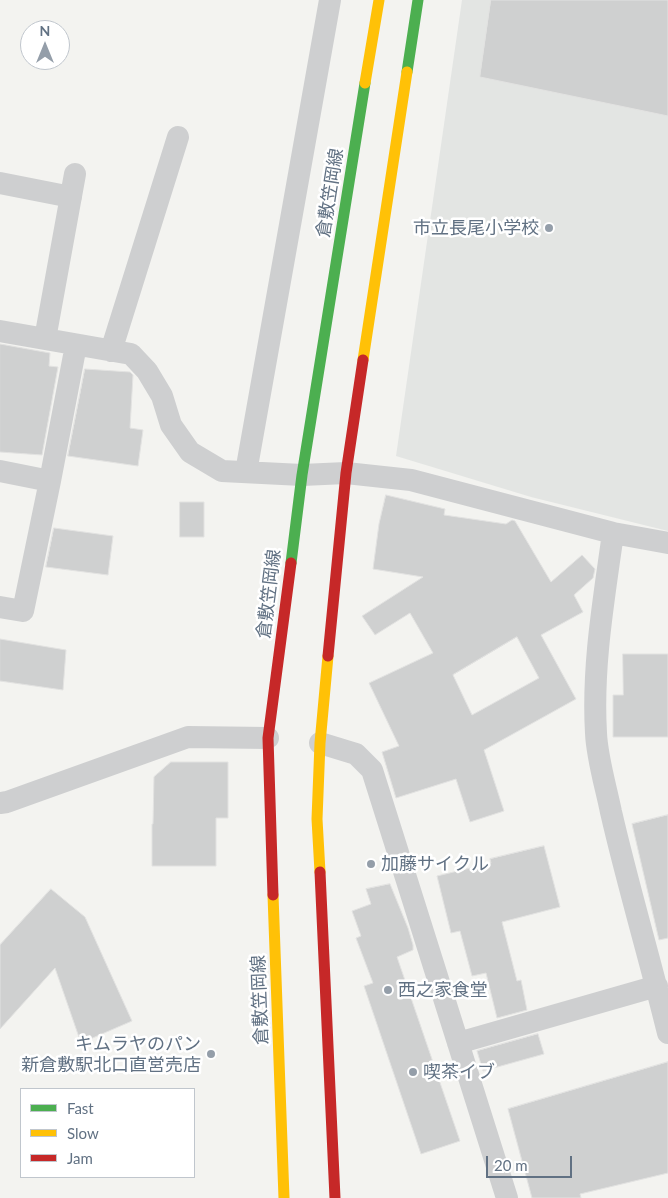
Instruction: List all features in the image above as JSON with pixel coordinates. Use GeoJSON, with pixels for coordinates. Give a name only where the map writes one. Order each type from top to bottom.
{"type":"FeatureCollection","features":[{"type":"Feature","properties":{"kind":"main road","name":"倉敷笠岡線"},"geometry":{"type":"LineString","coordinates":[[284,1198],[268,738],[302,475],[380,0]]}},
{"type":"Feature","properties":{"kind":"main road"},"geometry":{"type":"LineString","coordinates":[[335,1198],[316,819],[320,744],[346,473],[418,0]]}},
{"type":"Feature","properties":{"kind":"street"},"geometry":{"type":"LineString","coordinates":[[246,472],[330,0]]}},
{"type":"Feature","properties":{"kind":"street"},"geometry":{"type":"LineString","coordinates":[[112,351],[178,137]]}},
{"type":"Feature","properties":{"kind":"street"},"geometry":{"type":"LineString","coordinates":[[45,340],[75,174]]}},
{"type":"Feature","properties":{"kind":"street"},"geometry":{"type":"LineString","coordinates":[[0,183],[70,197]]}},
{"type":"Feature","properties":{"kind":"street"},"geometry":{"type":"LineString","coordinates":[[0,331],[131,354],[146,371],[162,396],[171,425],[190,452],[222,471],[302,475],[346,473],[411,480],[612,533],[668,543]]}},
{"type":"Feature","properties":{"kind":"street"},"geometry":{"type":"LineString","coordinates":[[0,607],[23,611],[76,345]]}},
{"type":"Feature","properties":{"kind":"street"},"geometry":{"type":"LineString","coordinates":[[0,471],[50,481]]}},
{"type":"Feature","properties":{"kind":"street"},"geometry":{"type":"LineString","coordinates":[[612,533],[596,671],[596,735],[617,839],[668,1033]]}},
{"type":"Feature","properties":{"kind":"street"},"geometry":{"type":"LineString","coordinates":[[0,803],[188,737],[268,738]]}},
{"type":"Feature","properties":{"kind":"street"},"geometry":{"type":"LineString","coordinates":[[320,744],[356,754],[372,770],[507,1198]]}},
{"type":"Feature","properties":{"kind":"street"},"geometry":{"type":"LineString","coordinates":[[458,1043],[657,986]]}},
{"type":"Feature","properties":{"kind":"shaded area","name":"市立長尾小学校"},"geometry":{"type":"Polygon","coordinates":[[[462,0],[668,0],[668,531],[531,497],[396,456],[462,0]]]}},
{"type":"Feature","properties":{"kind":"building"},"geometry":{"type":"Polygon","coordinates":[[[491,0],[668,0],[668,116],[480,77],[491,0]]]}},
{"type":"Feature","properties":{"kind":"building"},"geometry":{"type":"Polygon","coordinates":[[[0,344],[50,353],[49,366],[58,367],[42,455],[0,452],[0,344]]]}},
{"type":"Feature","properties":{"kind":"building"},"geometry":{"type":"Polygon","coordinates":[[[85,369],[130,372],[133,375],[130,428],[143,430],[138,466],[68,456],[85,369]]]}},
{"type":"Feature","properties":{"kind":"building"},"geometry":{"type":"Polygon","coordinates":[[[386,495],[445,509],[444,515],[506,524],[512,520],[515,521],[551,582],[582,555],[595,569],[593,578],[574,595],[583,612],[541,635],[576,699],[484,750],[504,811],[470,822],[456,779],[396,798],[382,752],[399,746],[369,683],[433,653],[410,613],[375,635],[362,616],[423,577],[373,569],[379,524],[386,495]],[[517,637],[453,675],[472,715],[539,678],[517,637]]]}},
{"type":"Feature","properties":{"kind":"building"},"geometry":{"type":"Polygon","coordinates":[[[180,502],[204,502],[204,537],[180,537],[180,502]]]}},
{"type":"Feature","properties":{"kind":"building"},"geometry":{"type":"Polygon","coordinates":[[[54,528],[113,536],[108,575],[46,567],[54,528]]]}},
{"type":"Feature","properties":{"kind":"building"},"geometry":{"type":"Polygon","coordinates":[[[0,639],[66,650],[63,690],[0,681],[0,639]]]}},
{"type":"Feature","properties":{"kind":"building"},"geometry":{"type":"Polygon","coordinates":[[[623,654],[668,654],[668,737],[613,737],[613,695],[623,695],[623,654]]]}},
{"type":"Feature","properties":{"kind":"building"},"geometry":{"type":"Polygon","coordinates":[[[171,762],[228,762],[228,818],[216,818],[216,866],[152,866],[154,777],[171,762]]]}},
{"type":"Feature","properties":{"kind":"building"},"geometry":{"type":"Polygon","coordinates":[[[668,815],[668,938],[659,940],[632,824],[668,815]]]}},
{"type":"Feature","properties":{"kind":"building"},"geometry":{"type":"Polygon","coordinates":[[[544,846],[560,907],[502,922],[517,981],[521,980],[527,1010],[497,1018],[486,973],[472,976],[460,931],[451,933],[437,876],[491,863],[490,859],[544,846]]]}},
{"type":"Feature","properties":{"kind":"building"},"geometry":{"type":"Polygon","coordinates":[[[390,884],[413,945],[413,950],[397,957],[460,1141],[421,1154],[364,986],[373,983],[356,938],[361,936],[352,911],[371,904],[366,889],[390,884]]]}},
{"type":"Feature","properties":{"kind":"building"},"geometry":{"type":"Polygon","coordinates":[[[51,889],[85,917],[132,1021],[81,1043],[55,968],[0,1029],[0,945],[51,889]]]}},
{"type":"Feature","properties":{"kind":"building"},"geometry":{"type":"Polygon","coordinates":[[[538,1034],[544,1054],[483,1071],[477,1051],[538,1034]]]}},
{"type":"Feature","properties":{"kind":"building"},"geometry":{"type":"Polygon","coordinates":[[[668,1062],[668,1173],[580,1194],[581,1198],[532,1198],[508,1109],[668,1062]]]}},
{"type":"Feature","properties":{"kind":"traffic: fast"},"geometry":{"type":"LineString","coordinates":[[407,72],[418,0]]}},
{"type":"Feature","properties":{"kind":"traffic: fast"},"geometry":{"type":"LineString","coordinates":[[291,563],[302,475],[365,83]]}},
{"type":"Feature","properties":{"kind":"traffic: slow"},"geometry":{"type":"LineString","coordinates":[[365,83],[379,0]]}},
{"type":"Feature","properties":{"kind":"traffic: slow"},"geometry":{"type":"LineString","coordinates":[[363,360],[407,72]]}},
{"type":"Feature","properties":{"kind":"traffic: slow"},"geometry":{"type":"LineString","coordinates":[[320,872],[317,819],[320,743],[328,656]]}},
{"type":"Feature","properties":{"kind":"traffic: slow"},"geometry":{"type":"LineString","coordinates":[[273,895],[284,1198]]}},
{"type":"Feature","properties":{"kind":"traffic: jam"},"geometry":{"type":"LineString","coordinates":[[328,656],[346,473],[363,360]]}},
{"type":"Feature","properties":{"kind":"traffic: jam"},"geometry":{"type":"LineString","coordinates":[[273,895],[268,738],[291,563]]}},
{"type":"Feature","properties":{"kind":"traffic: jam"},"geometry":{"type":"LineString","coordinates":[[320,872],[335,1198]]}},
{"type":"Feature","properties":{"kind":"place","name":"市立長尾小学校"},"geometry":{"type":"Point","coordinates":[549,228]}},
{"type":"Feature","properties":{"kind":"place","name":"加藤サイクル"},"geometry":{"type":"Point","coordinates":[371,864]}},
{"type":"Feature","properties":{"kind":"place","name":"西之家食堂"},"geometry":{"type":"Point","coordinates":[388,990]}},
{"type":"Feature","properties":{"kind":"place","name":"キムラヤのパン 新倉敷駅北口直営売店"},"geometry":{"type":"Point","coordinates":[211,1054]}},
{"type":"Feature","properties":{"kind":"place","name":"喫茶イブ"},"geometry":{"type":"Point","coordinates":[413,1072]}}]}
